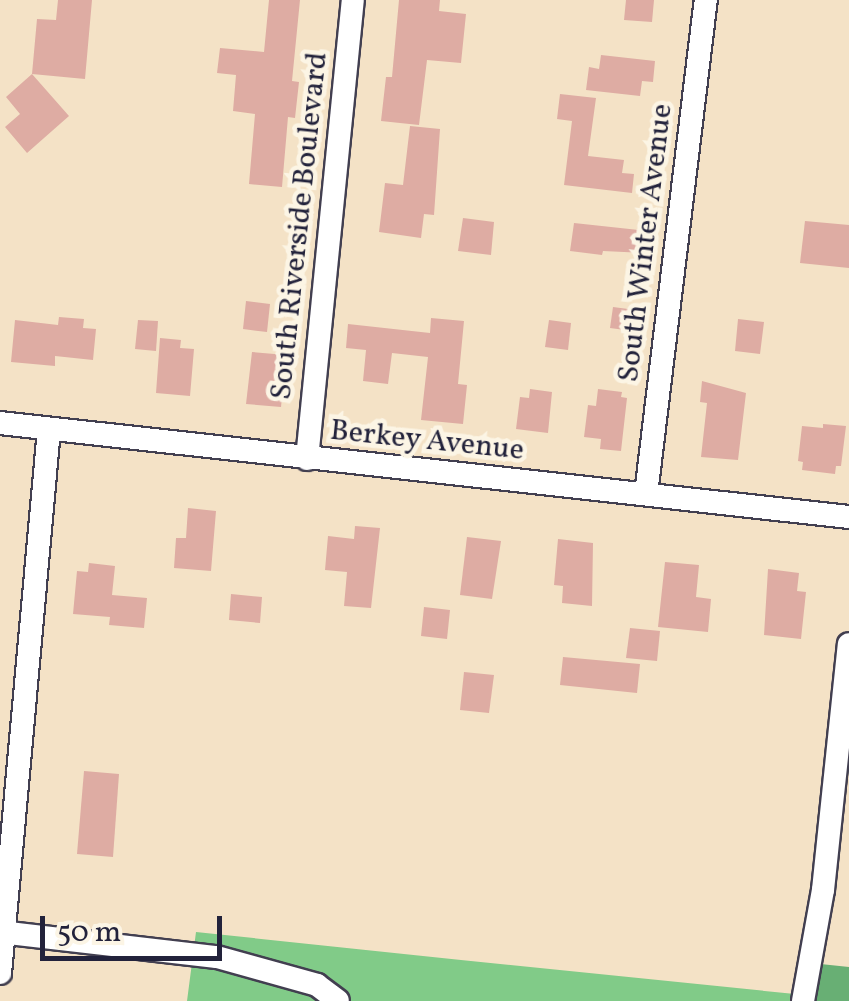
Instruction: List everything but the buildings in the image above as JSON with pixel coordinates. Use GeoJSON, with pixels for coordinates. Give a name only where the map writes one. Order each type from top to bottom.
{"type":"FeatureCollection","features":[{"type":"Feature","properties":{"kind":"street","name":"South Riverside Boulevard"},"geometry":{"type":"LineString","coordinates":[[307,459],[353,0]]}},
{"type":"Feature","properties":{"kind":"street","name":"South Winter Avenue"},"geometry":{"type":"LineString","coordinates":[[646,494],[706,0]]}},
{"type":"Feature","properties":{"kind":"street","name":"Berkey Avenue"},"geometry":{"type":"LineString","coordinates":[[0,424],[849,517]]}},
{"type":"Feature","properties":{"kind":"street"},"geometry":{"type":"LineString","coordinates":[[0,973],[48,428]]}},
{"type":"Feature","properties":{"kind":"street"},"geometry":{"type":"LineString","coordinates":[[803,1001],[823,890],[849,644]]}},
{"type":"Feature","properties":{"kind":"street"},"geometry":{"type":"LineString","coordinates":[[2,932],[217,957],[317,984],[338,1001]]}},
{"type":"Feature","properties":{"kind":"green space"},"geometry":{"type":"Polygon","coordinates":[[[196,932],[805,995],[803,1001],[187,1001],[196,932]]]}},
{"type":"Feature","properties":{"kind":"green space"},"geometry":{"type":"Polygon","coordinates":[[[811,963],[849,967],[849,1001],[803,1001],[811,963]]]}}]}
